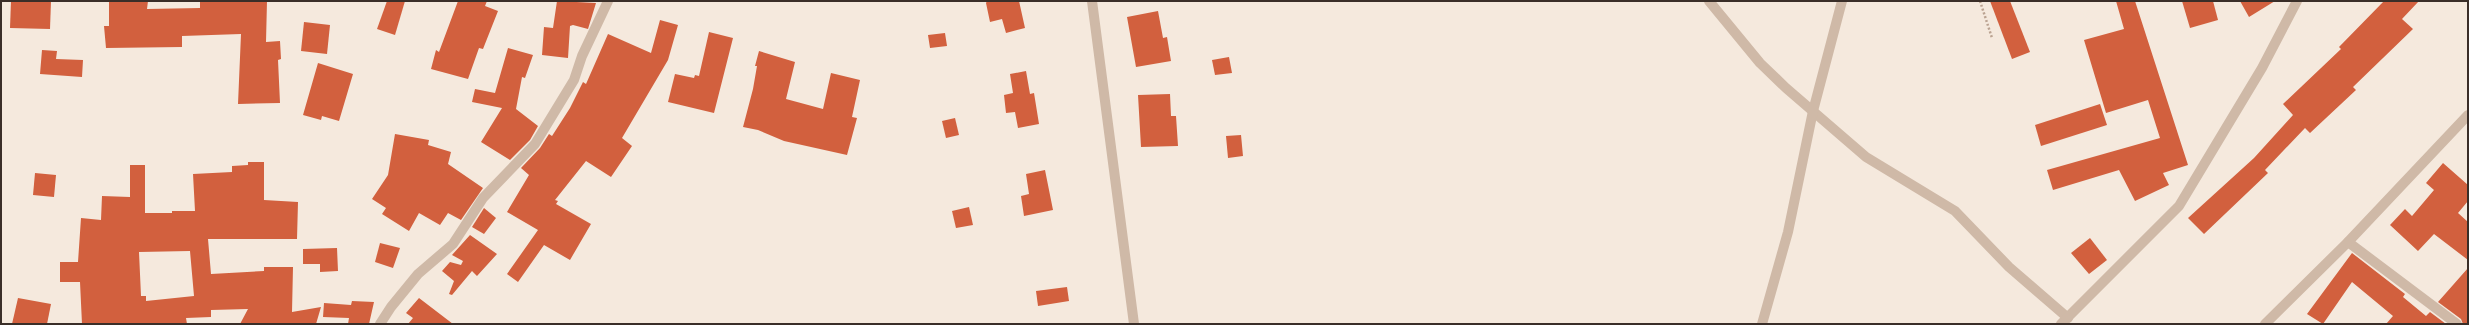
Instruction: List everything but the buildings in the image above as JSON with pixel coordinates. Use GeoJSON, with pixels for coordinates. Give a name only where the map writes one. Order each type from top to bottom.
{"type":"FeatureCollection","features":[{"type":"Feature","properties":{"kind":"street"},"geometry":{"type":"LineString","coordinates":[[380,324],[391,307],[418,274],[453,244],[483,198],[535,144],[574,80],[582,56],[608,1]]}},
{"type":"Feature","properties":{"kind":"street"},"geometry":{"type":"LineString","coordinates":[[1092,1],[1134,324]]}},
{"type":"Feature","properties":{"kind":"street"},"geometry":{"type":"LineString","coordinates":[[1709,1],[1760,63],[1813,111],[1884,170],[1955,212],[2065,321],[2179,206],[2262,68],[2297,1]]}},
{"type":"Feature","properties":{"kind":"street"},"geometry":{"type":"LineString","coordinates":[[1762,324],[1788,232],[1813,111],[1842,1]]}},
{"type":"Feature","properties":{"kind":"street"},"geometry":{"type":"LineString","coordinates":[[2265,324],[2348,242],[2468,115]]}},
{"type":"Feature","properties":{"kind":"street"},"geometry":{"type":"LineString","coordinates":[[2348,242],[2457,324]]}},
{"type":"Feature","properties":{"kind":"path"},"geometry":{"type":"LineString","coordinates":[[1980,1],[1992,38]]}}]}
